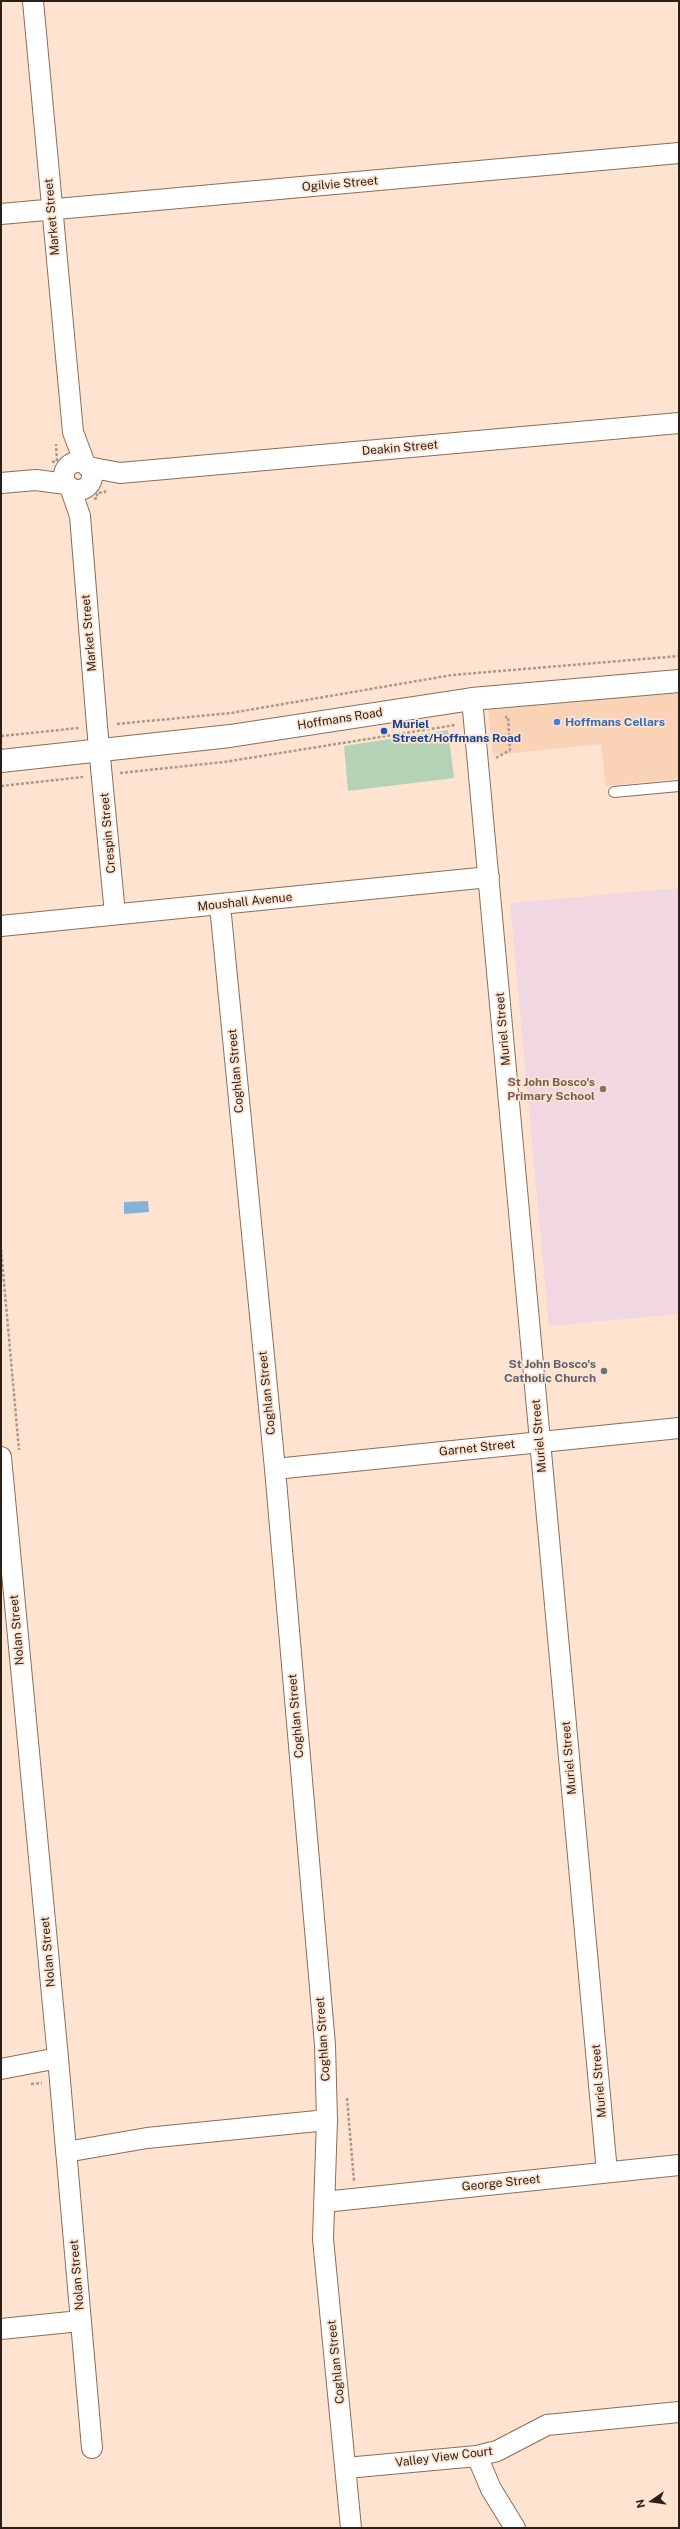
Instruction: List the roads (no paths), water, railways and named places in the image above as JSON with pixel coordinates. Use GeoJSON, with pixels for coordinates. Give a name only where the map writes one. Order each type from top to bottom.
{"type":"FeatureCollection","features":[{"type":"Feature","properties":{"kind":"main road","name":"Hoffmans Road"},"geometry":{"type":"LineString","coordinates":[[1,761],[230,736],[472,699],[679,681]]}},
{"type":"Feature","properties":{"kind":"street","name":"Market Street"},"geometry":{"type":"LineString","coordinates":[[33,1],[51,210],[77,476],[100,751]]}},
{"type":"Feature","properties":{"kind":"street","name":"Ogilvie Street"},"geometry":{"type":"LineString","coordinates":[[1,214],[679,153]]}},
{"type":"Feature","properties":{"kind":"street","name":"Deakin Street"},"geometry":{"type":"LineString","coordinates":[[77,476],[679,423]]}},
{"type":"Feature","properties":{"kind":"street"},"geometry":{"type":"LineString","coordinates":[[1,483],[77,476]]}},
{"type":"Feature","properties":{"kind":"street","name":"Muriel Street"},"geometry":{"type":"LineString","coordinates":[[472,699],[607,2172]]}},
{"type":"Feature","properties":{"kind":"street","name":"Crespin Street"},"geometry":{"type":"LineString","coordinates":[[100,751],[115,914]]}},
{"type":"Feature","properties":{"kind":"street","name":"Moushall Avenue"},"geometry":{"type":"LineString","coordinates":[[1,926],[488,877]]}},
{"type":"Feature","properties":{"kind":"street","name":"Coghlan Street"},"geometry":{"type":"LineString","coordinates":[[220,905],[275,1469],[325,2046],[327,2120],[324,2239],[351,2528]]}},
{"type":"Feature","properties":{"kind":"street","name":"Garnet Street"},"geometry":{"type":"LineString","coordinates":[[275,1469],[679,1428]]}},
{"type":"Feature","properties":{"kind":"street","name":"Nolan Street"},"geometry":{"type":"LineString","coordinates":[[1,1457],[54,2072],[65,2145],[92,2448]]}},
{"type":"Feature","properties":{"kind":"street"},"geometry":{"type":"LineString","coordinates":[[1,2070],[54,2072]]}},
{"type":"Feature","properties":{"kind":"street"},"geometry":{"type":"LineString","coordinates":[[65,2145],[327,2120]]}},
{"type":"Feature","properties":{"kind":"street","name":"George Street"},"geometry":{"type":"LineString","coordinates":[[324,2202],[679,2165]]}},
{"type":"Feature","properties":{"kind":"street"},"geometry":{"type":"LineString","coordinates":[[1,2329],[80,2321]]}},
{"type":"Feature","properties":{"kind":"street","name":"Valley View Court"},"geometry":{"type":"LineString","coordinates":[[346,2468],[478,2456],[497,2451],[548,2426],[679,2412]]}},
{"type":"Feature","properties":{"kind":"street"},"geometry":{"type":"LineString","coordinates":[[478,2456],[491,2489],[515,2528]]}},
{"type":"Feature","properties":{"kind":"lane"},"geometry":{"type":"LineString","coordinates":[[614,792],[679,786]]}},
{"type":"Feature","properties":{"kind":"water"},"geometry":{"type":"Polygon","coordinates":[[[148,1201],[149,1212],[124,1214],[124,1202],[148,1201]]]}},
{"type":"Feature","properties":{"kind":"place","name":"Hoffmans Cellars"},"geometry":{"type":"Point","coordinates":[557,722]}},
{"type":"Feature","properties":{"kind":"place","name":"Muriel Street/Hoffmans Road"},"geometry":{"type":"Point","coordinates":[384,731]}},
{"type":"Feature","properties":{"kind":"place","name":"St John Bosco's Primary School"},"geometry":{"type":"Point","coordinates":[603,1089]}},
{"type":"Feature","properties":{"kind":"place","name":"St John Bosco's Catholic Church"},"geometry":{"type":"Point","coordinates":[604,1371]}}]}
